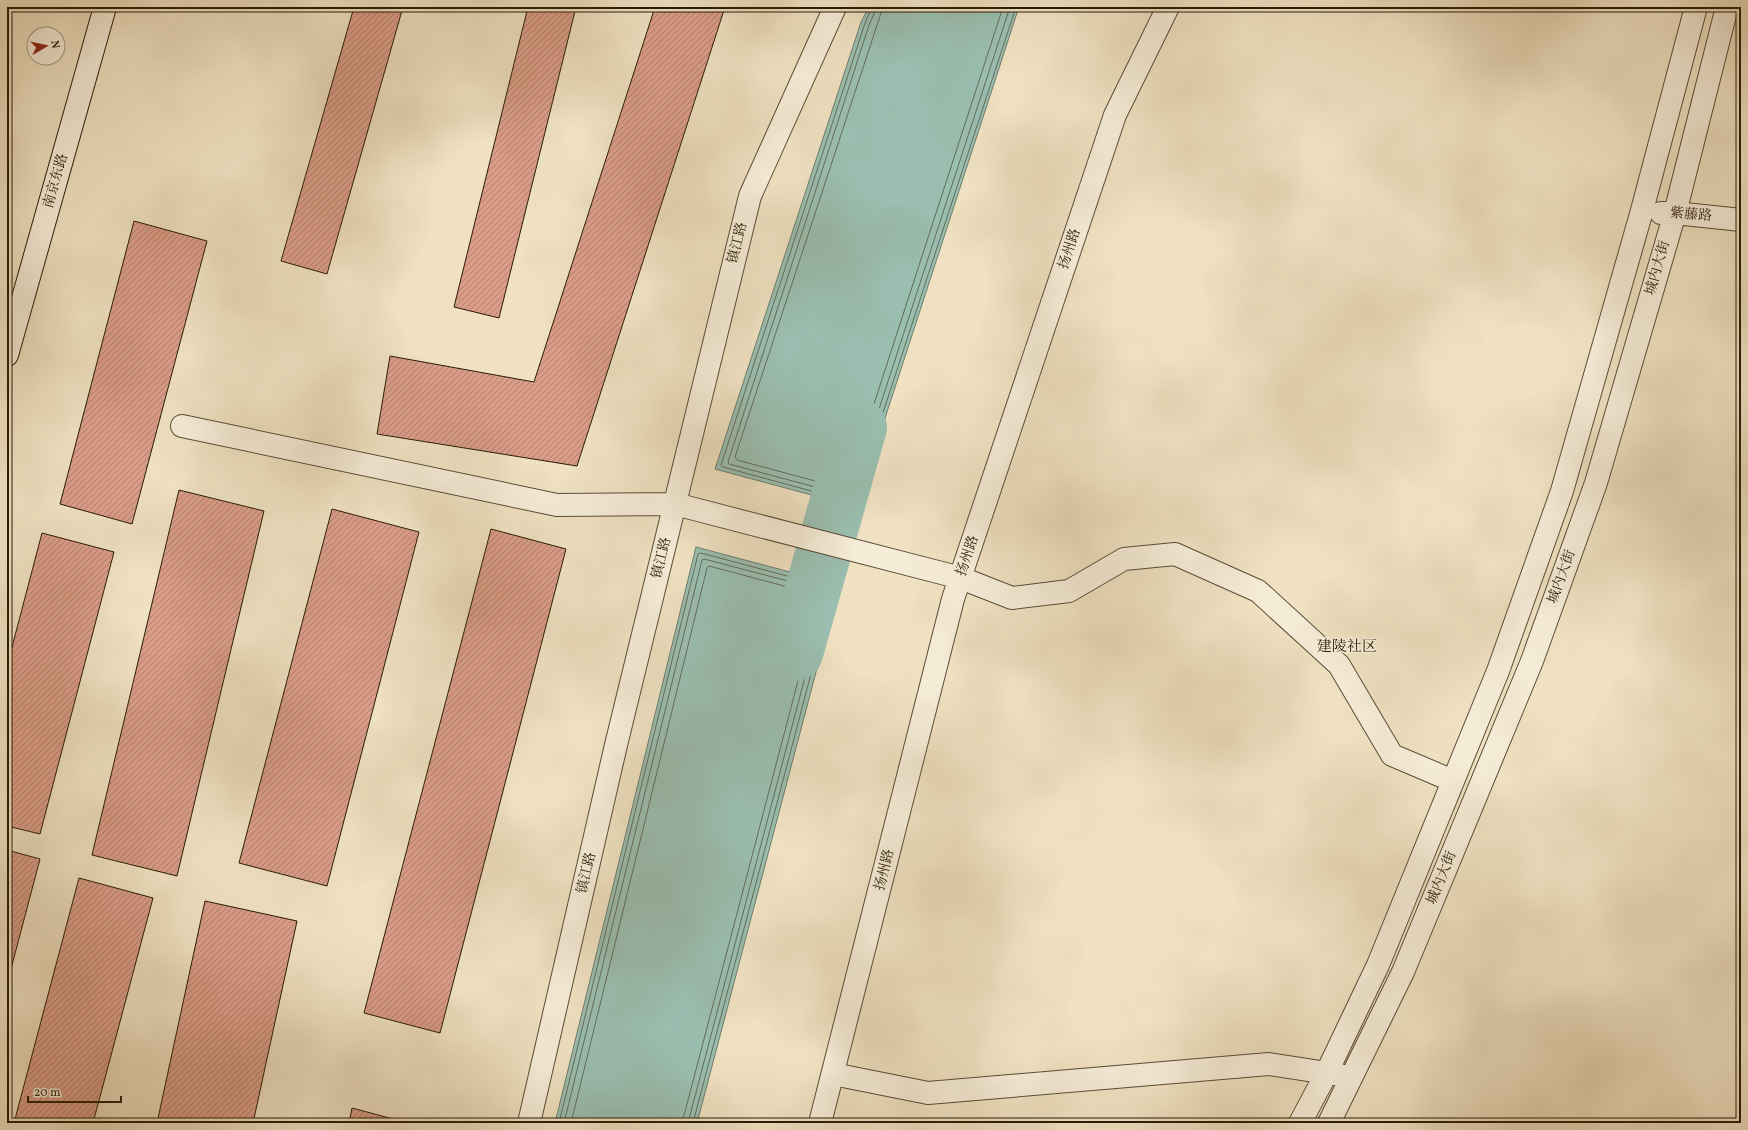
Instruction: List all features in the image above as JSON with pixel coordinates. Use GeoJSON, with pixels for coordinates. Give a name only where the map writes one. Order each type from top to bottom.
{"type":"FeatureCollection","features":[{"type":"Feature","properties":{"kind":"street","name":"南京东路"},"geometry":{"type":"LineString","coordinates":[[7,355],[105,7]]}},
{"type":"Feature","properties":{"kind":"street","name":"镇江路"},"geometry":{"type":"LineString","coordinates":[[529,1123],[616,745],[750,196],[835,7]]}},
{"type":"Feature","properties":{"kind":"street","name":"扬州路"},"geometry":{"type":"LineString","coordinates":[[820,1123],[960,578],[1115,115],[1168,7]]}},
{"type":"Feature","properties":{"kind":"street","name":"城内大街"},"geometry":{"type":"LineString","coordinates":[[1300,1123],[1327,1072],[1378,965],[1498,671],[1562,491],[1641,214],[1696,7]]}},
{"type":"Feature","properties":{"kind":"street","name":"城内大街"},"geometry":{"type":"LineString","coordinates":[[1329,1123],[1353,1078],[1403,972],[1532,661],[1596,483],[1675,212],[1727,7]]}},
{"type":"Feature","properties":{"kind":"street","name":"紫藤路"},"geometry":{"type":"LineString","coordinates":[[1641,214],[1675,212],[1741,220]]}},
{"type":"Feature","properties":{"kind":"street"},"geometry":{"type":"LineString","coordinates":[[182,426],[557,505],[675,504],[960,578],[1012,598],[1069,591],[1124,559],[1175,554],[1258,591],[1339,665],[1392,755],[1453,782]]}},
{"type":"Feature","properties":{"kind":"street"},"geometry":{"type":"LineString","coordinates":[[833,1074],[928,1093],[1269,1064],[1327,1072],[1353,1078]]}},
{"type":"Feature","properties":{"kind":"water"},"geometry":{"type":"Polygon","coordinates":[[[869,7],[1021,7],[1017,13],[856,507],[715,469],[861,22],[869,7]]]}},
{"type":"Feature","properties":{"kind":"water"},"geometry":{"type":"Polygon","coordinates":[[[696,547],[839,585],[697,1123],[555,1123],[696,547]]]}},
{"type":"Feature","properties":{"kind":"building"},"geometry":{"type":"Polygon","coordinates":[[[354,7],[403,7],[327,274],[281,261],[354,7]]]}},
{"type":"Feature","properties":{"kind":"building"},"geometry":{"type":"Polygon","coordinates":[[[528,7],[576,7],[499,318],[454,307],[528,7]]]}},
{"type":"Feature","properties":{"kind":"building"},"geometry":{"type":"Polygon","coordinates":[[[655,7],[725,7],[577,466],[377,434],[390,356],[534,382],[655,7]]]}},
{"type":"Feature","properties":{"kind":"building"},"geometry":{"type":"Polygon","coordinates":[[[134,221],[207,241],[132,524],[60,504],[134,221]]]}},
{"type":"Feature","properties":{"kind":"building"},"geometry":{"type":"Polygon","coordinates":[[[179,490],[264,511],[177,876],[92,855],[179,490]]]}},
{"type":"Feature","properties":{"kind":"building"},"geometry":{"type":"Polygon","coordinates":[[[332,509],[419,532],[327,886],[239,863],[332,509]]]}},
{"type":"Feature","properties":{"kind":"building"},"geometry":{"type":"Polygon","coordinates":[[[491,529],[566,549],[440,1033],[364,1013],[491,529]]]}},
{"type":"Feature","properties":{"kind":"building"},"geometry":{"type":"Polygon","coordinates":[[[42,533],[114,552],[40,834],[7,826],[7,666],[42,533]]]}},
{"type":"Feature","properties":{"kind":"building"},"geometry":{"type":"Polygon","coordinates":[[[7,850],[40,859],[7,984],[7,850]]]}},
{"type":"Feature","properties":{"kind":"building"},"geometry":{"type":"Polygon","coordinates":[[[79,878],[153,898],[93,1123],[14,1123],[79,878]]]}},
{"type":"Feature","properties":{"kind":"building"},"geometry":{"type":"Polygon","coordinates":[[[205,901],[297,921],[253,1123],[157,1123],[205,901]]]}},
{"type":"Feature","properties":{"kind":"building"},"geometry":{"type":"Polygon","coordinates":[[[352,1108],[408,1123],[349,1123],[352,1108]]]}},
{"type":"Feature","properties":{"kind":"waterway"},"geometry":{"type":"LineString","coordinates":[[795,653],[859,427]]}},
{"type":"Feature","properties":{"kind":"district","name":"建陵社区"},"geometry":{"type":"Point","coordinates":[1347,647]}}]}
